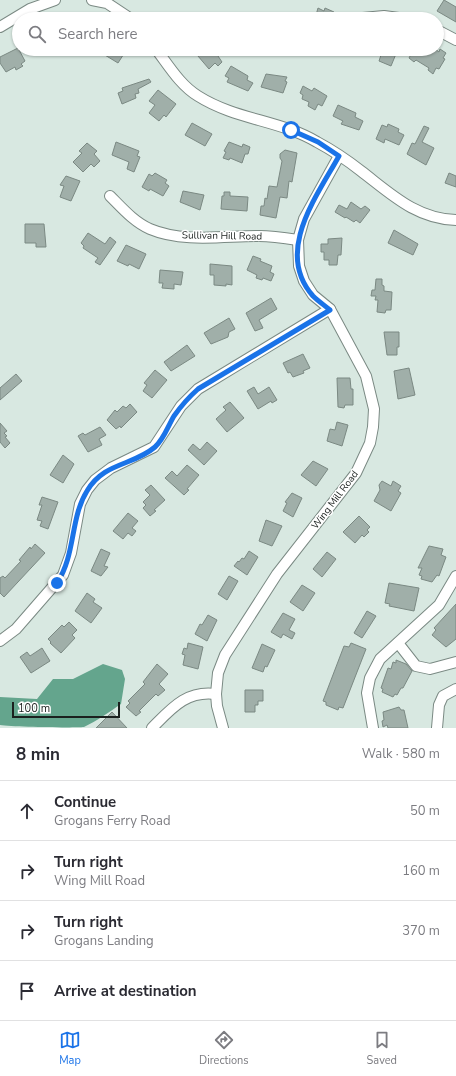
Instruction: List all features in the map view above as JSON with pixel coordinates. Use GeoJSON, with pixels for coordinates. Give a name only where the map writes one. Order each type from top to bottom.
{"type":"FeatureCollection","features":[{"type":"Feature","properties":{"kind":"street"},"geometry":{"type":"LineString","coordinates":[[25,12],[55,0]]}},
{"type":"Feature","properties":{"kind":"street"},"geometry":{"type":"LineString","coordinates":[[92,0],[108,1],[122,12]]}},
{"type":"Feature","properties":{"kind":"street"},"geometry":{"type":"LineString","coordinates":[[0,27],[12,20]]}},
{"type":"Feature","properties":{"kind":"street"},"geometry":{"type":"LineString","coordinates":[[444,34],[456,40]]}},
{"type":"Feature","properties":{"kind":"street"},"geometry":{"type":"LineString","coordinates":[[161,56],[179,79],[197,96],[234,114],[303,135],[339,156],[401,203],[429,216],[456,220]]}},
{"type":"Feature","properties":{"kind":"street","name":"Wing Mill Road"},"geometry":{"type":"LineString","coordinates":[[224,728],[217,706],[216,694],[218,673],[225,655],[277,574],[352,478],[365,458],[374,427],[372,394],[366,376],[330,310],[313,295],[304,281],[299,266],[298,240],[304,219],[339,156]]}},
{"type":"Feature","properties":{"kind":"street","name":"Sullivan Hill Road"},"geometry":{"type":"LineString","coordinates":[[110,196],[135,220],[161,233],[193,237],[261,236],[298,240]]}},
{"type":"Feature","properties":{"kind":"street"},"geometry":{"type":"LineString","coordinates":[[0,640],[16,629],[63,575],[71,553],[80,504],[87,490],[95,480],[111,468],[154,447],[181,406],[198,389],[330,310]]}},
{"type":"Feature","properties":{"kind":"street"},"geometry":{"type":"LineString","coordinates":[[373,728],[366,692],[370,678],[380,659],[439,606],[456,576]]}},
{"type":"Feature","properties":{"kind":"street"},"geometry":{"type":"LineString","coordinates":[[398,643],[416,666],[430,669],[456,662]]}},
{"type":"Feature","properties":{"kind":"street"},"geometry":{"type":"LineString","coordinates":[[437,728],[440,705],[443,696],[456,690]]}},
{"type":"Feature","properties":{"kind":"street"},"geometry":{"type":"LineString","coordinates":[[152,728],[180,701],[198,694],[216,694]]}},
{"type":"Feature","properties":{"kind":"shaded area"},"geometry":{"type":"Polygon","coordinates":[[[103,664],[122,670],[125,679],[121,704],[94,722],[84,727],[29,727],[0,725],[0,697],[37,699],[53,679],[73,679],[103,664]]]}},
{"type":"Feature","properties":{"kind":"building"},"geometry":{"type":"Polygon","coordinates":[[[444,0],[456,7],[456,22],[444,15],[444,12],[437,11],[444,0]]]}},
{"type":"Feature","properties":{"kind":"building"},"geometry":{"type":"Polygon","coordinates":[[[318,8],[324,11],[325,8],[334,12],[317,12],[318,8]]]}},
{"type":"Feature","properties":{"kind":"building"},"geometry":{"type":"Polygon","coordinates":[[[12,51],[12,56],[22,56],[25,61],[21,64],[23,66],[16,70],[15,67],[6,72],[0,63],[0,57],[12,51]]]}},
{"type":"Feature","properties":{"kind":"building"},"geometry":{"type":"Polygon","coordinates":[[[444,52],[446,53],[443,58],[445,59],[439,69],[436,68],[433,74],[428,70],[429,68],[416,60],[414,62],[409,58],[410,56],[444,56],[444,52]]]}},
{"type":"Feature","properties":{"kind":"building"},"geometry":{"type":"Polygon","coordinates":[[[106,56],[122,56],[118,63],[106,56]]]}},
{"type":"Feature","properties":{"kind":"building"},"geometry":{"type":"Polygon","coordinates":[[[198,56],[218,56],[222,62],[218,66],[215,63],[209,69],[198,56]]]}},
{"type":"Feature","properties":{"kind":"building"},"geometry":{"type":"Polygon","coordinates":[[[381,56],[395,56],[391,66],[379,61],[381,56]]]}},
{"type":"Feature","properties":{"kind":"building"},"geometry":{"type":"Polygon","coordinates":[[[231,66],[248,76],[247,80],[253,83],[248,91],[227,82],[229,78],[225,76],[231,66]]]}},
{"type":"Feature","properties":{"kind":"building"},"geometry":{"type":"Polygon","coordinates":[[[266,74],[287,77],[285,81],[287,82],[283,93],[261,87],[266,74]]]}},
{"type":"Feature","properties":{"kind":"building"},"geometry":{"type":"Polygon","coordinates":[[[149,79],[151,82],[138,89],[139,93],[135,94],[136,98],[122,104],[118,93],[123,91],[122,88],[149,79]]]}},
{"type":"Feature","properties":{"kind":"building"},"geometry":{"type":"Polygon","coordinates":[[[303,86],[312,91],[314,88],[327,96],[322,106],[318,104],[315,110],[308,106],[309,102],[302,99],[303,95],[300,93],[303,86]]]}},
{"type":"Feature","properties":{"kind":"building"},"geometry":{"type":"Polygon","coordinates":[[[158,90],[176,104],[166,117],[164,115],[159,121],[149,113],[155,105],[149,101],[158,90]]]}},
{"type":"Feature","properties":{"kind":"building"},"geometry":{"type":"Polygon","coordinates":[[[338,105],[356,113],[355,117],[363,121],[359,130],[341,124],[343,121],[333,116],[338,105]]]}},
{"type":"Feature","properties":{"kind":"building"},"geometry":{"type":"Polygon","coordinates":[[[192,123],[212,134],[205,146],[185,135],[192,123]]]}},
{"type":"Feature","properties":{"kind":"building"},"geometry":{"type":"Polygon","coordinates":[[[388,124],[399,129],[398,132],[404,135],[399,145],[385,139],[384,143],[376,139],[382,125],[387,127],[388,124]]]}},
{"type":"Feature","properties":{"kind":"building"},"geometry":{"type":"Polygon","coordinates":[[[424,126],[429,128],[422,142],[434,148],[426,165],[407,154],[412,143],[415,144],[424,126]]]}},
{"type":"Feature","properties":{"kind":"building"},"geometry":{"type":"Polygon","coordinates":[[[116,142],[139,151],[137,156],[140,157],[134,172],[127,169],[129,162],[112,155],[116,142]]]}},
{"type":"Feature","properties":{"kind":"building"},"geometry":{"type":"Polygon","coordinates":[[[229,142],[242,147],[243,144],[250,147],[248,154],[245,154],[242,163],[230,158],[229,160],[223,158],[226,152],[224,151],[229,142]]]}},
{"type":"Feature","properties":{"kind":"building"},"geometry":{"type":"Polygon","coordinates":[[[87,143],[97,151],[94,154],[100,161],[94,167],[91,164],[83,172],[73,162],[82,153],[79,151],[87,143]]]}},
{"type":"Feature","properties":{"kind":"building"},"geometry":{"type":"Polygon","coordinates":[[[285,150],[297,153],[292,182],[289,181],[287,198],[280,197],[276,218],[260,215],[261,206],[264,206],[265,198],[267,199],[269,186],[277,187],[282,161],[280,154],[285,150]]]}},
{"type":"Feature","properties":{"kind":"building"},"geometry":{"type":"Polygon","coordinates":[[[155,173],[167,180],[165,183],[169,186],[163,196],[150,189],[149,191],[142,187],[149,174],[152,176],[155,173]]]}},
{"type":"Feature","properties":{"kind":"building"},"geometry":{"type":"Polygon","coordinates":[[[449,173],[456,176],[456,187],[445,183],[449,173]]]}},
{"type":"Feature","properties":{"kind":"building"},"geometry":{"type":"Polygon","coordinates":[[[66,176],[80,181],[71,201],[60,197],[64,186],[60,185],[66,176]]]}},
{"type":"Feature","properties":{"kind":"building"},"geometry":{"type":"Polygon","coordinates":[[[183,191],[204,195],[200,210],[180,202],[183,191]]]}},
{"type":"Feature","properties":{"kind":"building"},"geometry":{"type":"Polygon","coordinates":[[[224,192],[230,192],[230,196],[248,197],[247,211],[221,209],[222,196],[224,196],[224,192]]]}},
{"type":"Feature","properties":{"kind":"building"},"geometry":{"type":"Polygon","coordinates":[[[351,202],[361,209],[365,206],[370,210],[360,223],[356,220],[354,222],[335,212],[339,205],[347,209],[351,202]]]}},
{"type":"Feature","properties":{"kind":"building"},"geometry":{"type":"Polygon","coordinates":[[[25,224],[44,224],[46,247],[36,247],[36,243],[25,243],[25,224]]]}},
{"type":"Feature","properties":{"kind":"building"},"geometry":{"type":"Polygon","coordinates":[[[394,230],[418,244],[413,255],[388,243],[394,230]]]}},
{"type":"Feature","properties":{"kind":"building"},"geometry":{"type":"Polygon","coordinates":[[[88,233],[105,244],[110,237],[116,242],[100,265],[95,262],[98,258],[83,248],[84,246],[81,243],[88,233]]]}},
{"type":"Feature","properties":{"kind":"building"},"geometry":{"type":"Polygon","coordinates":[[[342,238],[341,255],[338,255],[337,265],[329,265],[329,260],[324,260],[324,252],[321,252],[321,244],[328,244],[328,239],[342,238]]]}},
{"type":"Feature","properties":{"kind":"building"},"geometry":{"type":"Polygon","coordinates":[[[126,245],[146,254],[139,269],[129,264],[128,266],[117,261],[126,245]]]}},
{"type":"Feature","properties":{"kind":"building"},"geometry":{"type":"Polygon","coordinates":[[[253,256],[272,266],[270,272],[274,274],[271,281],[263,278],[262,280],[256,278],[257,275],[247,270],[253,256]]]}},
{"type":"Feature","properties":{"kind":"building"},"geometry":{"type":"Polygon","coordinates":[[[210,264],[232,266],[232,285],[214,285],[214,275],[210,275],[210,264]]]}},
{"type":"Feature","properties":{"kind":"building"},"geometry":{"type":"Polygon","coordinates":[[[160,270],[183,272],[181,285],[174,284],[174,289],[162,288],[163,283],[159,283],[160,270]]]}},
{"type":"Feature","properties":{"kind":"building"},"geometry":{"type":"Polygon","coordinates":[[[376,279],[382,279],[384,291],[392,292],[391,310],[386,310],[385,313],[377,312],[378,300],[375,300],[376,296],[371,296],[372,290],[375,290],[376,279]]]}},
{"type":"Feature","properties":{"kind":"building"},"geometry":{"type":"Polygon","coordinates":[[[271,298],[277,309],[259,320],[263,328],[255,331],[246,313],[271,298]]]}},
{"type":"Feature","properties":{"kind":"building"},"geometry":{"type":"Polygon","coordinates":[[[229,318],[235,329],[229,332],[228,337],[211,344],[204,333],[229,318]]]}},
{"type":"Feature","properties":{"kind":"building"},"geometry":{"type":"Polygon","coordinates":[[[384,332],[399,332],[399,347],[397,347],[397,355],[387,355],[384,332]]]}},
{"type":"Feature","properties":{"kind":"building"},"geometry":{"type":"Polygon","coordinates":[[[187,345],[195,356],[171,371],[164,362],[187,345]]]}},
{"type":"Feature","properties":{"kind":"building"},"geometry":{"type":"Polygon","coordinates":[[[303,354],[310,368],[303,371],[304,373],[293,377],[290,372],[288,373],[283,363],[303,354]]]}},
{"type":"Feature","properties":{"kind":"building"},"geometry":{"type":"Polygon","coordinates":[[[409,368],[415,395],[398,399],[394,371],[409,368]]]}},
{"type":"Feature","properties":{"kind":"building"},"geometry":{"type":"Polygon","coordinates":[[[155,370],[167,380],[152,398],[143,391],[147,385],[144,383],[155,370]]]}},
{"type":"Feature","properties":{"kind":"building"},"geometry":{"type":"Polygon","coordinates":[[[16,374],[22,381],[0,400],[0,388],[16,374]]]}},
{"type":"Feature","properties":{"kind":"building"},"geometry":{"type":"Polygon","coordinates":[[[337,378],[350,378],[351,389],[353,389],[353,405],[345,405],[344,408],[338,407],[337,378]]]}},
{"type":"Feature","properties":{"kind":"building"},"geometry":{"type":"Polygon","coordinates":[[[254,387],[258,394],[269,387],[277,400],[272,403],[271,401],[258,409],[247,391],[254,387]]]}},
{"type":"Feature","properties":{"kind":"building"},"geometry":{"type":"Polygon","coordinates":[[[230,402],[244,418],[227,432],[216,419],[226,410],[223,407],[230,402]]]}},
{"type":"Feature","properties":{"kind":"building"},"geometry":{"type":"Polygon","coordinates":[[[130,404],[137,412],[121,428],[120,426],[116,429],[107,420],[115,410],[117,412],[123,406],[126,408],[130,404]]]}},
{"type":"Feature","properties":{"kind":"building"},"geometry":{"type":"Polygon","coordinates":[[[337,422],[348,425],[342,446],[327,441],[330,429],[335,430],[337,422]]]}},
{"type":"Feature","properties":{"kind":"building"},"geometry":{"type":"Polygon","coordinates":[[[0,423],[7,431],[4,433],[7,436],[5,437],[10,443],[5,448],[0,442],[0,423]]]}},
{"type":"Feature","properties":{"kind":"building"},"geometry":{"type":"Polygon","coordinates":[[[100,427],[106,435],[99,439],[102,445],[88,452],[78,436],[83,433],[85,435],[100,427]]]}},
{"type":"Feature","properties":{"kind":"building"},"geometry":{"type":"Polygon","coordinates":[[[207,442],[217,451],[204,465],[188,450],[193,444],[200,450],[207,442]]]}},
{"type":"Feature","properties":{"kind":"building"},"geometry":{"type":"Polygon","coordinates":[[[63,455],[74,464],[63,483],[50,475],[63,455]]]}},
{"type":"Feature","properties":{"kind":"building"},"geometry":{"type":"Polygon","coordinates":[[[313,461],[328,469],[316,486],[301,475],[313,461]]]}},
{"type":"Feature","properties":{"kind":"building"},"geometry":{"type":"Polygon","coordinates":[[[187,465],[199,475],[184,495],[165,478],[172,471],[177,476],[187,465]]]}},
{"type":"Feature","properties":{"kind":"building"},"geometry":{"type":"Polygon","coordinates":[[[382,481],[391,486],[393,481],[401,486],[398,491],[401,493],[391,511],[374,501],[380,490],[379,485],[382,481]]]}},
{"type":"Feature","properties":{"kind":"building"},"geometry":{"type":"Polygon","coordinates":[[[151,485],[165,500],[150,516],[143,508],[146,505],[143,502],[150,495],[145,490],[151,485]]]}},
{"type":"Feature","properties":{"kind":"building"},"geometry":{"type":"Polygon","coordinates":[[[292,493],[302,498],[293,517],[283,511],[287,503],[285,502],[292,493]]]}},
{"type":"Feature","properties":{"kind":"building"},"geometry":{"type":"Polygon","coordinates":[[[42,497],[58,502],[48,529],[40,526],[42,521],[37,520],[42,505],[39,505],[42,497]]]}},
{"type":"Feature","properties":{"kind":"building"},"geometry":{"type":"Polygon","coordinates":[[[128,513],[138,521],[132,528],[136,531],[132,536],[128,533],[123,539],[113,531],[128,513]]]}},
{"type":"Feature","properties":{"kind":"building"},"geometry":{"type":"Polygon","coordinates":[[[359,516],[370,527],[367,530],[369,532],[364,537],[362,535],[355,543],[343,532],[359,516]]]}},
{"type":"Feature","properties":{"kind":"building"},"geometry":{"type":"Polygon","coordinates":[[[266,520],[282,526],[272,546],[259,541],[266,520]]]}},
{"type":"Feature","properties":{"kind":"building"},"geometry":{"type":"Polygon","coordinates":[[[35,544],[45,553],[4,597],[0,593],[0,578],[3,576],[5,578],[21,561],[19,560],[30,547],[31,549],[35,544]]]}},
{"type":"Feature","properties":{"kind":"building"},"geometry":{"type":"Polygon","coordinates":[[[429,546],[443,549],[441,555],[446,557],[439,576],[437,575],[432,582],[421,579],[422,576],[419,575],[422,568],[418,568],[429,546]]]}},
{"type":"Feature","properties":{"kind":"building"},"geometry":{"type":"Polygon","coordinates":[[[101,549],[110,553],[104,566],[108,567],[101,576],[91,571],[101,549]]]}},
{"type":"Feature","properties":{"kind":"building"},"geometry":{"type":"Polygon","coordinates":[[[249,551],[258,557],[247,575],[234,566],[242,558],[244,559],[249,551]]]}},
{"type":"Feature","properties":{"kind":"building"},"geometry":{"type":"Polygon","coordinates":[[[327,552],[336,559],[322,577],[313,569],[327,552]]]}},
{"type":"Feature","properties":{"kind":"building"},"geometry":{"type":"Polygon","coordinates":[[[229,576],[238,581],[227,600],[218,594],[229,576]]]}},
{"type":"Feature","properties":{"kind":"building"},"geometry":{"type":"Polygon","coordinates":[[[389,583],[419,588],[414,611],[389,606],[390,604],[385,603],[389,583]]]}},
{"type":"Feature","properties":{"kind":"building"},"geometry":{"type":"Polygon","coordinates":[[[302,585],[315,593],[303,611],[290,602],[302,585]]]}},
{"type":"Feature","properties":{"kind":"building"},"geometry":{"type":"Polygon","coordinates":[[[87,593],[95,599],[93,602],[102,608],[91,623],[75,611],[87,593]]]}},
{"type":"Feature","properties":{"kind":"building"},"geometry":{"type":"Polygon","coordinates":[[[456,604],[456,639],[446,647],[432,635],[436,630],[434,628],[456,604]]]}},
{"type":"Feature","properties":{"kind":"building"},"geometry":{"type":"Polygon","coordinates":[[[367,611],[376,616],[362,638],[354,633],[367,611]]]}},
{"type":"Feature","properties":{"kind":"building"},"geometry":{"type":"Polygon","coordinates":[[[283,613],[295,619],[289,630],[295,633],[292,639],[283,634],[281,638],[271,632],[283,613]]]}},
{"type":"Feature","properties":{"kind":"building"},"geometry":{"type":"Polygon","coordinates":[[[208,615],[217,620],[207,641],[195,634],[200,624],[202,625],[208,615]]]}},
{"type":"Feature","properties":{"kind":"building"},"geometry":{"type":"Polygon","coordinates":[[[69,622],[77,630],[72,635],[75,638],[61,653],[50,643],[51,642],[48,639],[62,625],[64,627],[69,622]]]}},
{"type":"Feature","properties":{"kind":"building"},"geometry":{"type":"Polygon","coordinates":[[[188,643],[203,647],[198,669],[183,665],[185,655],[182,654],[184,648],[187,649],[188,643]]]}},
{"type":"Feature","properties":{"kind":"building"},"geometry":{"type":"Polygon","coordinates":[[[351,643],[366,649],[343,708],[339,707],[338,710],[326,705],[326,702],[323,701],[344,646],[349,647],[351,643]]]}},
{"type":"Feature","properties":{"kind":"building"},"geometry":{"type":"Polygon","coordinates":[[[262,644],[275,650],[263,672],[252,668],[262,644]]]}},
{"type":"Feature","properties":{"kind":"building"},"geometry":{"type":"Polygon","coordinates":[[[42,648],[50,661],[31,673],[20,657],[27,652],[30,656],[42,648]]]}},
{"type":"Feature","properties":{"kind":"building"},"geometry":{"type":"Polygon","coordinates":[[[396,660],[406,664],[412,671],[403,688],[401,688],[397,695],[395,694],[393,697],[382,692],[383,689],[381,688],[388,668],[391,669],[393,662],[396,663],[396,660]]]}},
{"type":"Feature","properties":{"kind":"building"},"geometry":{"type":"Polygon","coordinates":[[[157,664],[168,674],[159,684],[165,690],[158,696],[156,694],[136,716],[126,707],[130,703],[128,701],[145,684],[143,682],[157,664]]]}},
{"type":"Feature","properties":{"kind":"building"},"geometry":{"type":"Polygon","coordinates":[[[245,690],[263,690],[263,701],[258,701],[258,705],[255,705],[255,712],[245,712],[245,690]]]}},
{"type":"Feature","properties":{"kind":"building"},"geometry":{"type":"Polygon","coordinates":[[[399,707],[401,710],[404,710],[408,728],[388,728],[387,725],[383,727],[383,712],[399,707]]]}},
{"type":"Feature","properties":{"kind":"building"},"geometry":{"type":"Polygon","coordinates":[[[112,712],[127,728],[96,728],[112,712]]]}},
{"type":"Feature","properties":{"kind":"route"},"geometry":{"type":"LineString","coordinates":[[57,583],[63,575],[71,553],[80,504],[87,490],[95,480],[111,468],[147,452],[154,447],[161,440],[181,406],[203,385],[294,333],[330,310],[313,295],[304,281],[299,266],[298,240],[304,219],[339,156],[318,142],[291,130]]}}]}
